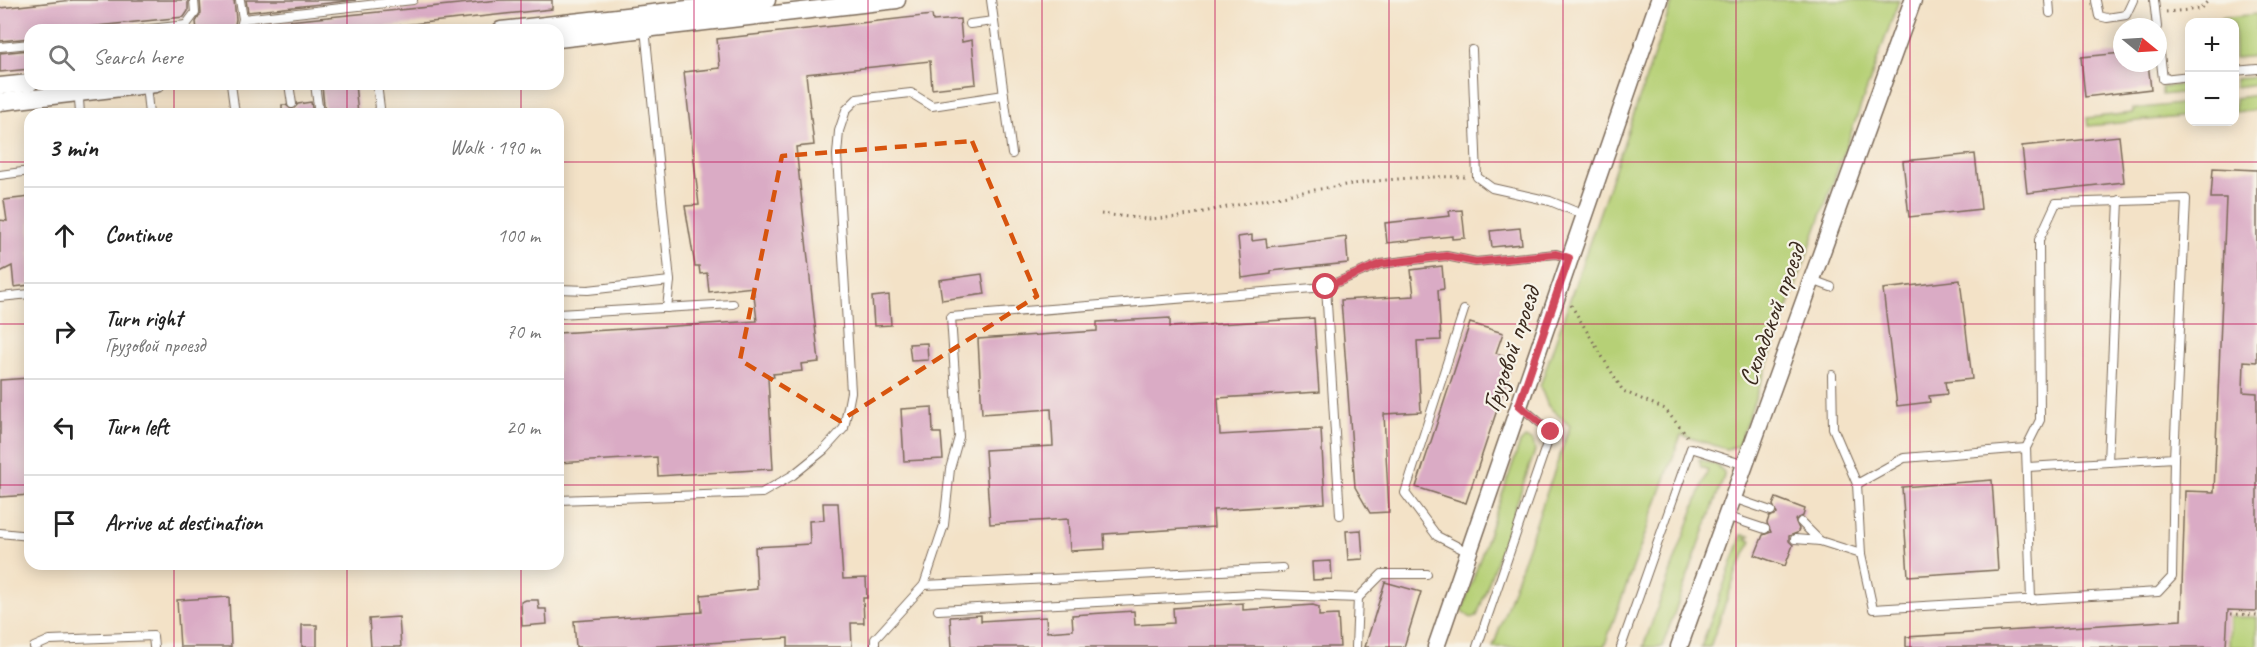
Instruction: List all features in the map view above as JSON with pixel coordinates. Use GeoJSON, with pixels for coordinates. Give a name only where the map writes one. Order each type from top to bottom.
{"type":"FeatureCollection","features":[{"type":"Feature","properties":{"kind":"street"},"geometry":{"type":"LineString","coordinates":[[564,38],[644,21],[767,0]]}},
{"type":"Feature","properties":{"kind":"street"},"geometry":{"type":"LineString","coordinates":[[564,26],[897,0]]}},
{"type":"Feature","properties":{"kind":"street","name":"Грузовой проезд"},"geometry":{"type":"LineString","coordinates":[[1436,647],[1659,0]]}},
{"type":"Feature","properties":{"kind":"street","name":"Складской проезд"},"geometry":{"type":"LineString","coordinates":[[1679,647],[1913,0]]}},
{"type":"Feature","properties":{"kind":"street"},"geometry":{"type":"LineString","coordinates":[[0,86],[24,84]]}},
{"type":"Feature","properties":{"kind":"street"},"geometry":{"type":"LineString","coordinates":[[0,102],[67,90]]}},
{"type":"Feature","properties":{"kind":"lane"},"geometry":{"type":"LineString","coordinates":[[188,24],[195,13],[194,0]]}},
{"type":"Feature","properties":{"kind":"lane"},"geometry":{"type":"LineString","coordinates":[[240,0],[242,24]]}},
{"type":"Feature","properties":{"kind":"lane"},"geometry":{"type":"LineString","coordinates":[[243,19],[413,0]]}},
{"type":"Feature","properties":{"kind":"lane"},"geometry":{"type":"LineString","coordinates":[[991,0],[1012,154]]}},
{"type":"Feature","properties":{"kind":"lane"},"geometry":{"type":"LineString","coordinates":[[2049,0],[2050,13]]}},
{"type":"Feature","properties":{"kind":"lane"},"geometry":{"type":"LineString","coordinates":[[2096,1],[2098,16],[2107,18],[2126,15],[2133,0]]}},
{"type":"Feature","properties":{"kind":"lane"},"geometry":{"type":"LineString","coordinates":[[2154,0],[2156,18]]}},
{"type":"Feature","properties":{"kind":"lane"},"geometry":{"type":"LineString","coordinates":[[644,21],[670,280],[667,308]]}},
{"type":"Feature","properties":{"kind":"lane"},"geometry":{"type":"LineString","coordinates":[[970,24],[994,21]]}},
{"type":"Feature","properties":{"kind":"lane"},"geometry":{"type":"LineString","coordinates":[[0,47],[24,45]]}},
{"type":"Feature","properties":{"kind":"lane"},"geometry":{"type":"LineString","coordinates":[[1472,50],[1477,177],[1492,188],[1550,201],[1584,215]]}},
{"type":"Feature","properties":{"kind":"lane"},"geometry":{"type":"LineString","coordinates":[[2239,71],[2257,69]]}},
{"type":"Feature","properties":{"kind":"lane"},"geometry":{"type":"LineString","coordinates":[[2162,72],[2163,79],[2185,77]]}},
{"type":"Feature","properties":{"kind":"lane"},"geometry":{"type":"LineString","coordinates":[[78,90],[80,108]]}},
{"type":"Feature","properties":{"kind":"lane"},"geometry":{"type":"LineString","coordinates":[[149,90],[149,108]]}},
{"type":"Feature","properties":{"kind":"lane"},"geometry":{"type":"LineString","coordinates":[[232,90],[234,108]]}},
{"type":"Feature","properties":{"kind":"lane"},"geometry":{"type":"LineString","coordinates":[[290,90],[292,104]]}},
{"type":"Feature","properties":{"kind":"lane"},"geometry":{"type":"LineString","coordinates":[[316,90],[318,108]]}},
{"type":"Feature","properties":{"kind":"lane"},"geometry":{"type":"LineString","coordinates":[[378,90],[380,108]]}},
{"type":"Feature","properties":{"kind":"lane"},"geometry":{"type":"LineString","coordinates":[[564,501],[762,493],[793,475],[824,450],[844,428],[852,392],[837,155],[839,131],[846,110],[857,99],[911,93],[932,106],[1004,95]]}},
{"type":"Feature","properties":{"kind":"lane"},"geometry":{"type":"LineString","coordinates":[[0,175],[24,172]]}},
{"type":"Feature","properties":{"kind":"lane"},"geometry":{"type":"LineString","coordinates":[[1832,375],[1833,428],[1857,484],[1861,554],[1873,609],[2031,600],[2158,592],[2172,577],[2174,458],[2186,199],[2056,203],[2039,240],[2040,420],[2026,447],[2031,600]]}},
{"type":"Feature","properties":{"kind":"lane"},"geometry":{"type":"LineString","coordinates":[[2108,462],[2119,200]]}},
{"type":"Feature","properties":{"kind":"lane"},"geometry":{"type":"LineString","coordinates":[[875,647],[875,639],[924,585],[944,525],[951,469],[959,437],[951,317],[1326,287],[1380,264],[1446,256],[1476,262],[1556,254],[1569,258]]}},
{"type":"Feature","properties":{"kind":"lane"},"geometry":{"type":"LineString","coordinates":[[564,289],[588,290],[670,280]]}},
{"type":"Feature","properties":{"kind":"lane"},"geometry":{"type":"LineString","coordinates":[[1812,280],[1831,287]]}},
{"type":"Feature","properties":{"kind":"lane"},"geometry":{"type":"LineString","coordinates":[[1326,287],[1340,515]]}},
{"type":"Feature","properties":{"kind":"lane"},"geometry":{"type":"LineString","coordinates":[[0,297],[24,295]]}},
{"type":"Feature","properties":{"kind":"lane"},"geometry":{"type":"LineString","coordinates":[[564,314],[733,304]]}},
{"type":"Feature","properties":{"kind":"lane"},"geometry":{"type":"LineString","coordinates":[[1464,310],[1406,493],[1437,536],[1468,552]]}},
{"type":"Feature","properties":{"kind":"lane"},"geometry":{"type":"LineString","coordinates":[[1477,647],[1551,432],[1519,405]]}},
{"type":"Feature","properties":{"kind":"lane"},"geometry":{"type":"LineString","coordinates":[[1857,484],[1904,458],[2026,447]]}},
{"type":"Feature","properties":{"kind":"lane"},"geometry":{"type":"LineString","coordinates":[[1621,647],[1690,448],[1745,465]]}},
{"type":"Feature","properties":{"kind":"lane"},"geometry":{"type":"LineString","coordinates":[[2028,466],[2174,458]]}},
{"type":"Feature","properties":{"kind":"lane"},"geometry":{"type":"LineString","coordinates":[[1733,498],[1771,511]]}},
{"type":"Feature","properties":{"kind":"lane"},"geometry":{"type":"LineString","coordinates":[[1726,516],[1765,529]]}},
{"type":"Feature","properties":{"kind":"lane"},"geometry":{"type":"LineString","coordinates":[[1801,522],[1820,541]]}},
{"type":"Feature","properties":{"kind":"lane"},"geometry":{"type":"LineString","coordinates":[[0,533],[24,535]]}},
{"type":"Feature","properties":{"kind":"lane"},"geometry":{"type":"LineString","coordinates":[[1795,539],[1820,541],[1861,554]]}},
{"type":"Feature","properties":{"kind":"lane"},"geometry":{"type":"LineString","coordinates":[[924,585],[1282,568]]}},
{"type":"Feature","properties":{"kind":"lane"},"geometry":{"type":"LineString","coordinates":[[1356,647],[1358,598],[1382,574],[1427,574]]}},
{"type":"Feature","properties":{"kind":"lane"},"geometry":{"type":"LineString","coordinates":[[938,610],[1253,594],[1358,598]]}},
{"type":"Feature","properties":{"kind":"lane"},"geometry":{"type":"LineString","coordinates":[[34,647],[50,640],[153,636],[154,647]]}},
{"type":"Feature","properties":{"kind":"path"},"geometry":{"type":"LineString","coordinates":[[2155,13],[2200,9],[2209,0]]}},
{"type":"Feature","properties":{"kind":"path"},"geometry":{"type":"LineString","coordinates":[[1101,214],[1146,219],[1179,217],[1374,181],[1422,175],[1477,177]]}},
{"type":"Feature","properties":{"kind":"path"},"geometry":{"type":"LineString","coordinates":[[1558,291],[1569,302],[1623,391],[1657,404],[1671,414],[1688,437],[1690,448]]}},
{"type":"Feature","properties":{"kind":"path"},"geometry":{"type":"LineString","coordinates":[[2231,614],[2257,615]]}},
{"type":"Feature","properties":{"kind":"highlighted area"},"geometry":{"type":"Polygon","coordinates":[[[972,141],[1037,296],[840,421],[740,360],[782,156],[972,141]]]}},
{"type":"Feature","properties":{"kind":"green space"},"geometry":{"type":"Polygon","coordinates":[[[1673,0],[1899,0],[1738,446],[1726,449],[1681,435],[1604,647],[1493,647],[1570,426],[1548,406],[1540,386],[1673,0]]]}},
{"type":"Feature","properties":{"kind":"green space"},"geometry":{"type":"Polygon","coordinates":[[[2257,14],[2257,56],[2239,58],[2239,18],[2220,18],[2257,14]]]}},
{"type":"Feature","properties":{"kind":"green space"},"geometry":{"type":"Polygon","coordinates":[[[2257,77],[2257,84],[2239,86],[2239,79],[2257,77]]]}},
{"type":"Feature","properties":{"kind":"green space"},"geometry":{"type":"Polygon","coordinates":[[[2185,84],[2185,92],[2162,95],[2162,87],[2185,84]]]}},
{"type":"Feature","properties":{"kind":"green space"},"geometry":{"type":"Polygon","coordinates":[[[2257,95],[2257,110],[2239,112],[2239,97],[2257,95]]]}},
{"type":"Feature","properties":{"kind":"green space"},"geometry":{"type":"Polygon","coordinates":[[[2185,103],[2185,116],[2088,126],[2087,118],[2133,113],[2133,109],[2185,103]]]}},
{"type":"Feature","properties":{"kind":"green space"},"geometry":{"type":"Polygon","coordinates":[[[1525,438],[1533,441],[1535,451],[1477,616],[1471,618],[1462,611],[1520,443],[1525,438]]]}},
{"type":"Feature","properties":{"kind":"green space"},"geometry":{"type":"Polygon","coordinates":[[[1699,459],[1718,466],[1724,472],[1724,476],[1662,647],[1643,647],[1708,470],[1701,467],[1699,459]]]}},
{"type":"Feature","properties":{"kind":"green space"},"geometry":{"type":"Polygon","coordinates":[[[1742,535],[1750,536],[1746,539],[1752,541],[1738,568],[1710,647],[1701,647],[1742,535]]]}},
{"type":"Feature","properties":{"kind":"green space"},"geometry":{"type":"Polygon","coordinates":[[[2230,617],[2257,617],[2257,647],[2229,647],[2230,617]]]}},
{"type":"Feature","properties":{"kind":"building"},"geometry":{"type":"Polygon","coordinates":[[[73,0],[188,0],[188,11],[184,17],[116,24],[24,24],[24,39],[0,41],[0,8],[73,0]]]}},
{"type":"Feature","properties":{"kind":"building"},"geometry":{"type":"Polygon","coordinates":[[[200,0],[234,0],[235,24],[196,24],[201,13],[200,0]]]}},
{"type":"Feature","properties":{"kind":"building"},"geometry":{"type":"Polygon","coordinates":[[[246,0],[356,0],[248,12],[246,0]]]}},
{"type":"Feature","properties":{"kind":"building"},"geometry":{"type":"Polygon","coordinates":[[[499,0],[552,0],[552,9],[413,24],[258,24],[499,0]]]}},
{"type":"Feature","properties":{"kind":"building"},"geometry":{"type":"Polygon","coordinates":[[[932,15],[933,21],[960,19],[962,42],[972,40],[976,84],[932,89],[930,61],[806,74],[814,145],[796,147],[819,362],[801,364],[802,371],[773,374],[774,377],[768,378],[773,469],[658,476],[657,457],[564,463],[564,333],[757,321],[753,287],[709,292],[707,273],[700,274],[699,266],[695,266],[685,206],[699,205],[684,72],[720,68],[717,39],[932,15]]]}},
{"type":"Feature","properties":{"kind":"building"},"geometry":{"type":"Polygon","coordinates":[[[24,51],[24,70],[0,72],[0,53],[24,51]]]}},
{"type":"Feature","properties":{"kind":"building"},"geometry":{"type":"Polygon","coordinates":[[[2113,54],[2113,72],[2149,72],[2151,89],[2085,97],[2081,57],[2113,54]]]}},
{"type":"Feature","properties":{"kind":"building"},"geometry":{"type":"Polygon","coordinates":[[[322,90],[356,90],[357,108],[324,108],[322,90]]]}},
{"type":"Feature","properties":{"kind":"building"},"geometry":{"type":"Polygon","coordinates":[[[311,102],[312,108],[294,108],[298,104],[311,102]]]}},
{"type":"Feature","properties":{"kind":"building"},"geometry":{"type":"Polygon","coordinates":[[[2119,136],[2124,182],[2027,193],[2022,146],[2119,136]]]}},
{"type":"Feature","properties":{"kind":"building"},"geometry":{"type":"Polygon","coordinates":[[[1975,154],[1981,209],[1909,217],[1903,161],[1975,154]]]}},
{"type":"Feature","properties":{"kind":"building"},"geometry":{"type":"Polygon","coordinates":[[[2213,168],[2257,170],[2257,362],[2244,361],[2243,392],[2257,393],[2257,611],[2228,610],[2226,647],[1906,647],[1906,637],[2181,620],[2185,491],[2214,492],[2226,198],[2211,198],[2213,168]]]}},
{"type":"Feature","properties":{"kind":"building"},"geometry":{"type":"Polygon","coordinates":[[[24,198],[24,286],[14,287],[12,266],[0,272],[0,220],[7,221],[4,200],[24,198]]]}},
{"type":"Feature","properties":{"kind":"building"},"geometry":{"type":"Polygon","coordinates":[[[1462,210],[1465,238],[1452,239],[1452,236],[1387,243],[1385,223],[1450,216],[1449,211],[1462,210]]]}},
{"type":"Feature","properties":{"kind":"building"},"geometry":{"type":"Polygon","coordinates":[[[1520,228],[1522,244],[1492,247],[1490,231],[1520,228]]]}},
{"type":"Feature","properties":{"kind":"building"},"geometry":{"type":"Polygon","coordinates":[[[1252,235],[1252,241],[1266,239],[1267,247],[1346,237],[1348,263],[1271,271],[1271,274],[1242,278],[1238,237],[1252,235]]]}},
{"type":"Feature","properties":{"kind":"building"},"geometry":{"type":"Polygon","coordinates":[[[1442,266],[1444,289],[1438,290],[1441,340],[1417,341],[1421,412],[1384,414],[1389,512],[1370,513],[1355,487],[1341,300],[1414,296],[1411,270],[1442,266]]]}},
{"type":"Feature","properties":{"kind":"building"},"geometry":{"type":"Polygon","coordinates":[[[982,274],[985,294],[942,300],[939,280],[982,274]]]}},
{"type":"Feature","properties":{"kind":"building"},"geometry":{"type":"Polygon","coordinates":[[[1960,280],[1972,379],[1945,382],[1947,394],[1929,396],[1930,402],[1897,406],[1883,289],[1960,280]]]}},
{"type":"Feature","properties":{"kind":"building"},"geometry":{"type":"Polygon","coordinates":[[[889,295],[891,325],[874,326],[872,297],[889,295]]]}},
{"type":"Feature","properties":{"kind":"building"},"geometry":{"type":"Polygon","coordinates":[[[1170,318],[1170,327],[1314,318],[1319,392],[1218,398],[1220,435],[1321,429],[1325,503],[1213,510],[1214,527],[1104,534],[1105,549],[1070,551],[1068,519],[990,524],[985,450],[1053,446],[1051,409],[982,414],[978,339],[1097,331],[1097,322],[1170,318]]]}},
{"type":"Feature","properties":{"kind":"building"},"geometry":{"type":"Polygon","coordinates":[[[1470,323],[1503,333],[1496,353],[1514,359],[1466,503],[1416,487],[1470,323]]]}},
{"type":"Feature","properties":{"kind":"building"},"geometry":{"type":"Polygon","coordinates":[[[927,343],[928,360],[911,361],[909,344],[927,343]]]}},
{"type":"Feature","properties":{"kind":"building"},"geometry":{"type":"Polygon","coordinates":[[[24,378],[24,495],[0,497],[0,380],[24,378]]]}},
{"type":"Feature","properties":{"kind":"building"},"geometry":{"type":"Polygon","coordinates":[[[932,407],[933,433],[941,433],[943,459],[904,461],[901,409],[932,407]]]}},
{"type":"Feature","properties":{"kind":"building"},"geometry":{"type":"Polygon","coordinates":[[[1992,480],[1998,570],[1908,576],[1902,487],[1992,480]]]}},
{"type":"Feature","properties":{"kind":"building"},"geometry":{"type":"Polygon","coordinates":[[[1776,498],[1805,509],[1803,516],[1795,520],[1799,529],[1797,533],[1789,536],[1789,541],[1793,545],[1785,566],[1755,555],[1763,535],[1771,532],[1767,523],[1769,517],[1777,514],[1773,505],[1776,498]]]}},
{"type":"Feature","properties":{"kind":"building"},"geometry":{"type":"Polygon","coordinates":[[[823,503],[838,503],[843,579],[866,578],[867,598],[863,598],[864,623],[851,623],[852,647],[788,647],[788,638],[644,647],[576,647],[574,621],[702,612],[701,595],[757,589],[755,547],[810,544],[809,521],[824,520],[823,503]]]}},
{"type":"Feature","properties":{"kind":"building"},"geometry":{"type":"Polygon","coordinates":[[[1361,530],[1363,559],[1348,560],[1346,531],[1361,530]]]}},
{"type":"Feature","properties":{"kind":"building"},"geometry":{"type":"Polygon","coordinates":[[[1331,561],[1332,579],[1313,580],[1312,562],[1331,561]]]}},
{"type":"Feature","properties":{"kind":"building"},"geometry":{"type":"Polygon","coordinates":[[[1385,582],[1421,592],[1404,647],[1365,647],[1385,582]]]}},
{"type":"Feature","properties":{"kind":"building"},"geometry":{"type":"Polygon","coordinates":[[[229,597],[231,647],[180,647],[177,600],[229,597]]]}},
{"type":"Feature","properties":{"kind":"building"},"geometry":{"type":"Polygon","coordinates":[[[538,600],[539,609],[546,609],[547,624],[522,626],[521,602],[538,600]]]}},
{"type":"Feature","properties":{"kind":"building"},"geometry":{"type":"Polygon","coordinates":[[[1243,603],[1243,610],[1313,605],[1319,607],[1319,616],[1338,615],[1340,647],[952,647],[950,617],[981,615],[981,621],[1046,617],[1047,632],[1073,630],[1072,615],[1134,611],[1135,625],[1174,623],[1173,608],[1243,603]]]}},
{"type":"Feature","properties":{"kind":"building"},"geometry":{"type":"Polygon","coordinates":[[[399,617],[401,647],[371,647],[369,619],[399,617]]]}},
{"type":"Feature","properties":{"kind":"building"},"geometry":{"type":"Polygon","coordinates":[[[302,625],[317,625],[317,647],[302,647],[302,625]]]}},
{"type":"Feature","properties":{"kind":"route"},"geometry":{"type":"LineString","coordinates":[[1326,287],[1380,264],[1446,256],[1476,262],[1556,254],[1569,258],[1519,405],[1551,432]]}}]}
